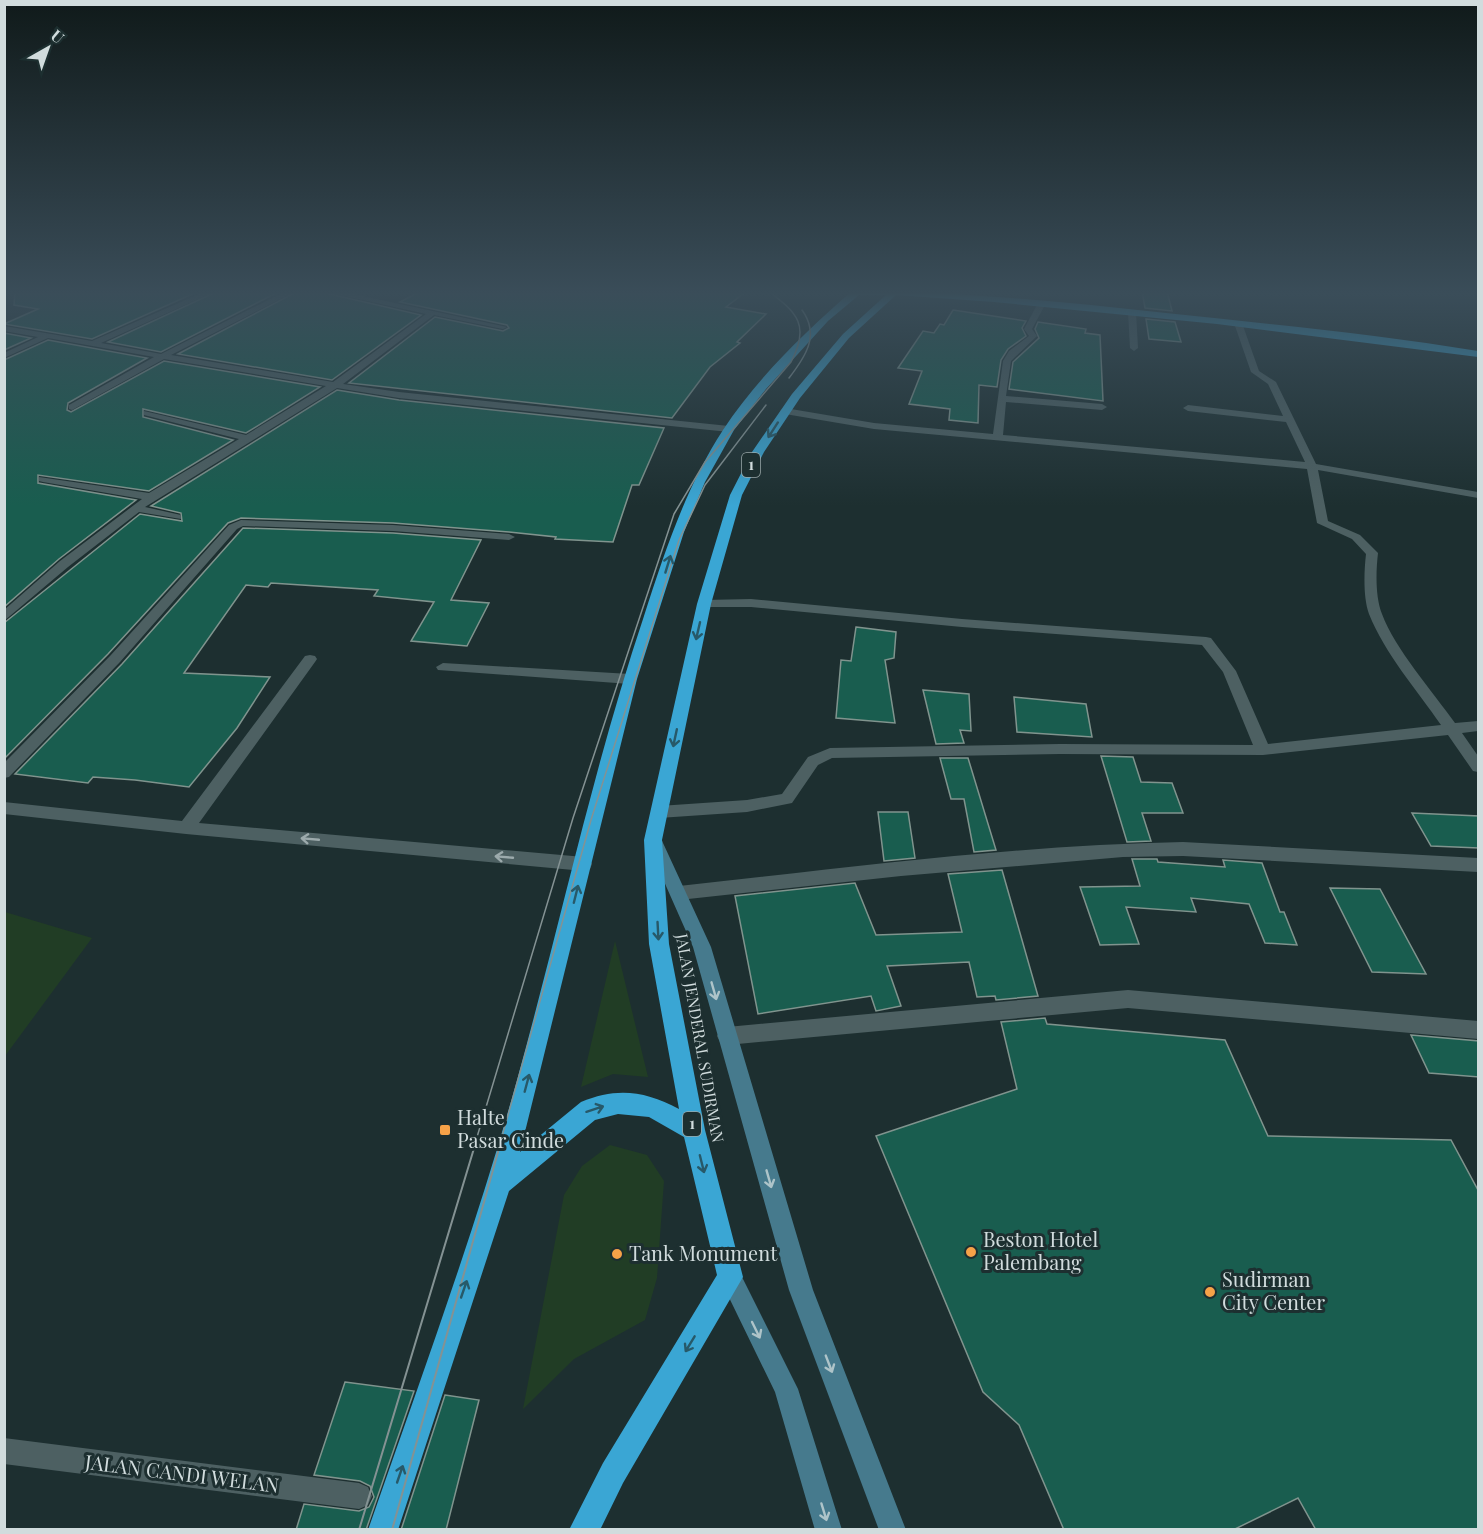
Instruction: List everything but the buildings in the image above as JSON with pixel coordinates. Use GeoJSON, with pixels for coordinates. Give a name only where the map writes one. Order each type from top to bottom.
{"type":"FeatureCollection","features":[{"type":"Feature","properties":{"kind":"highway","name":"1"},"geometry":{"type":"LineString","coordinates":[[382,1530],[500,1183],[630,679],[687,508],[729,429],[785,363]]}},
{"type":"Feature","properties":{"kind":"highway","name":"JALAN JENDERAL SUDIRMAN"},"geometry":{"type":"LineString","coordinates":[[730,1277],[694,1130],[659,944],[653,840],[704,604],[736,495],[758,452],[785,411],[824,363]]}},
{"type":"Feature","properties":{"kind":"highway"},"geometry":{"type":"LineString","coordinates":[[500,1183],[589,1110],[618,1103],[651,1106],[694,1130]]}},
{"type":"Feature","properties":{"kind":"highway"},"geometry":{"type":"LineString","coordinates":[[584,1530],[613,1473],[730,1277]]}},
{"type":"Feature","properties":{"kind":"main road"},"geometry":{"type":"LineString","coordinates":[[653,840],[702,947],[801,1290],[893,1530]]}},
{"type":"Feature","properties":{"kind":"main road"},"geometry":{"type":"LineString","coordinates":[[730,1277],[786,1389],[829,1530]]}},
{"type":"Feature","properties":{"kind":"street"},"geometry":{"type":"LineString","coordinates":[[72,407],[151,363]]}},
{"type":"Feature","properties":{"kind":"street"},"geometry":{"type":"LineString","coordinates":[[202,363],[335,385],[479,404],[729,429]]}},
{"type":"Feature","properties":{"kind":"street"},"geometry":{"type":"LineString","coordinates":[[4,617],[64,564],[151,497],[335,385],[365,363]]}},
{"type":"Feature","properties":{"kind":"street"},"geometry":{"type":"LineString","coordinates":[[998,436],[1007,363]]}},
{"type":"Feature","properties":{"kind":"street"},"geometry":{"type":"LineString","coordinates":[[1252,363],[1255,372],[1272,382],[1312,466],[1323,524],[1356,537],[1372,554],[1370,571],[1375,613],[1393,646],[1479,767]]}},
{"type":"Feature","properties":{"kind":"street"},"geometry":{"type":"LineString","coordinates":[[1003,399],[1102,407]]}},
{"type":"Feature","properties":{"kind":"street"},"geometry":{"type":"LineString","coordinates":[[1188,408],[1289,419]]}},
{"type":"Feature","properties":{"kind":"street"},"geometry":{"type":"LineString","coordinates":[[785,411],[874,426],[1312,466],[1479,495]]}},
{"type":"Feature","properties":{"kind":"street"},"geometry":{"type":"LineString","coordinates":[[147,413],[248,438]]}},
{"type":"Feature","properties":{"kind":"street"},"geometry":{"type":"LineString","coordinates":[[43,479],[151,497]]}},
{"type":"Feature","properties":{"kind":"street"},"geometry":{"type":"LineString","coordinates":[[137,508],[177,517]]}},
{"type":"Feature","properties":{"kind":"street"},"geometry":{"type":"LineString","coordinates":[[4,773],[115,659],[233,527],[241,523],[393,528],[509,537]]}},
{"type":"Feature","properties":{"kind":"street"},"geometry":{"type":"LineString","coordinates":[[704,604],[751,603],[962,624],[1206,641],[1229,670],[1263,750]]}},
{"type":"Feature","properties":{"kind":"street"},"geometry":{"type":"LineString","coordinates":[[186,828],[310,659]]}},
{"type":"Feature","properties":{"kind":"street"},"geometry":{"type":"LineString","coordinates":[[443,667],[630,679]]}},
{"type":"Feature","properties":{"kind":"street"},"geometry":{"type":"LineString","coordinates":[[659,812],[747,806],[787,799],[813,761],[830,753],[1060,749],[1263,750],[1479,726]]}},
{"type":"Feature","properties":{"kind":"street"},"geometry":{"type":"LineString","coordinates":[[4,808],[186,828],[584,864]]}},
{"type":"Feature","properties":{"kind":"street"},"geometry":{"type":"LineString","coordinates":[[679,893],[901,869],[1123,850],[1183,849],[1479,865]]}},
{"type":"Feature","properties":{"kind":"street"},"geometry":{"type":"LineString","coordinates":[[727,1036],[1128,999],[1479,1030]]}},
{"type":"Feature","properties":{"kind":"street","name":"JALAN CANDI WELAN"},"geometry":{"type":"LineString","coordinates":[[4,1451],[359,1496]]}},
{"type":"Feature","properties":{"kind":"green space"},"geometry":{"type":"Polygon","coordinates":[[[4,912],[92,938],[5,1056],[4,912]]]}},
{"type":"Feature","properties":{"kind":"green space"},"geometry":{"type":"Polygon","coordinates":[[[615,941],[648,1077],[613,1074],[581,1087],[615,941]]]}},
{"type":"Feature","properties":{"kind":"green space"},"geometry":{"type":"Polygon","coordinates":[[[610,1145],[647,1155],[664,1181],[657,1278],[645,1320],[574,1359],[523,1409],[564,1195],[582,1166],[610,1145]]]}},
{"type":"Feature","properties":{"kind":"tram line"},"geometry":{"type":"LineString","coordinates":[[474,1147],[573,818],[674,514],[705,462],[790,363]]}},
{"type":"Feature","properties":{"kind":"tram line"},"geometry":{"type":"LineString","coordinates":[[789,378],[801,363]]}},
{"type":"Feature","properties":{"kind":"tram line"},"geometry":{"type":"LineString","coordinates":[[499,1147],[591,820],[679,540],[705,485],[766,405]]}},
{"type":"Feature","properties":{"kind":"tram line"},"geometry":{"type":"LineString","coordinates":[[359,1530],[475,1145]]}},
{"type":"Feature","properties":{"kind":"tram line"},"geometry":{"type":"LineString","coordinates":[[392,1530],[500,1145]]}},
{"type":"Feature","properties":{"kind":"place","name":"Halte Pasar Cinde"},"geometry":{"type":"Point","coordinates":[445,1130]}},
{"type":"Feature","properties":{"kind":"place","name":"Beston Hotel Palembang"},"geometry":{"type":"Point","coordinates":[971,1252]}},
{"type":"Feature","properties":{"kind":"place","name":"Tank Monument"},"geometry":{"type":"Point","coordinates":[617,1254]}},
{"type":"Feature","properties":{"kind":"place","name":"Sudirman City Center"},"geometry":{"type":"Point","coordinates":[1210,1292]}}]}
